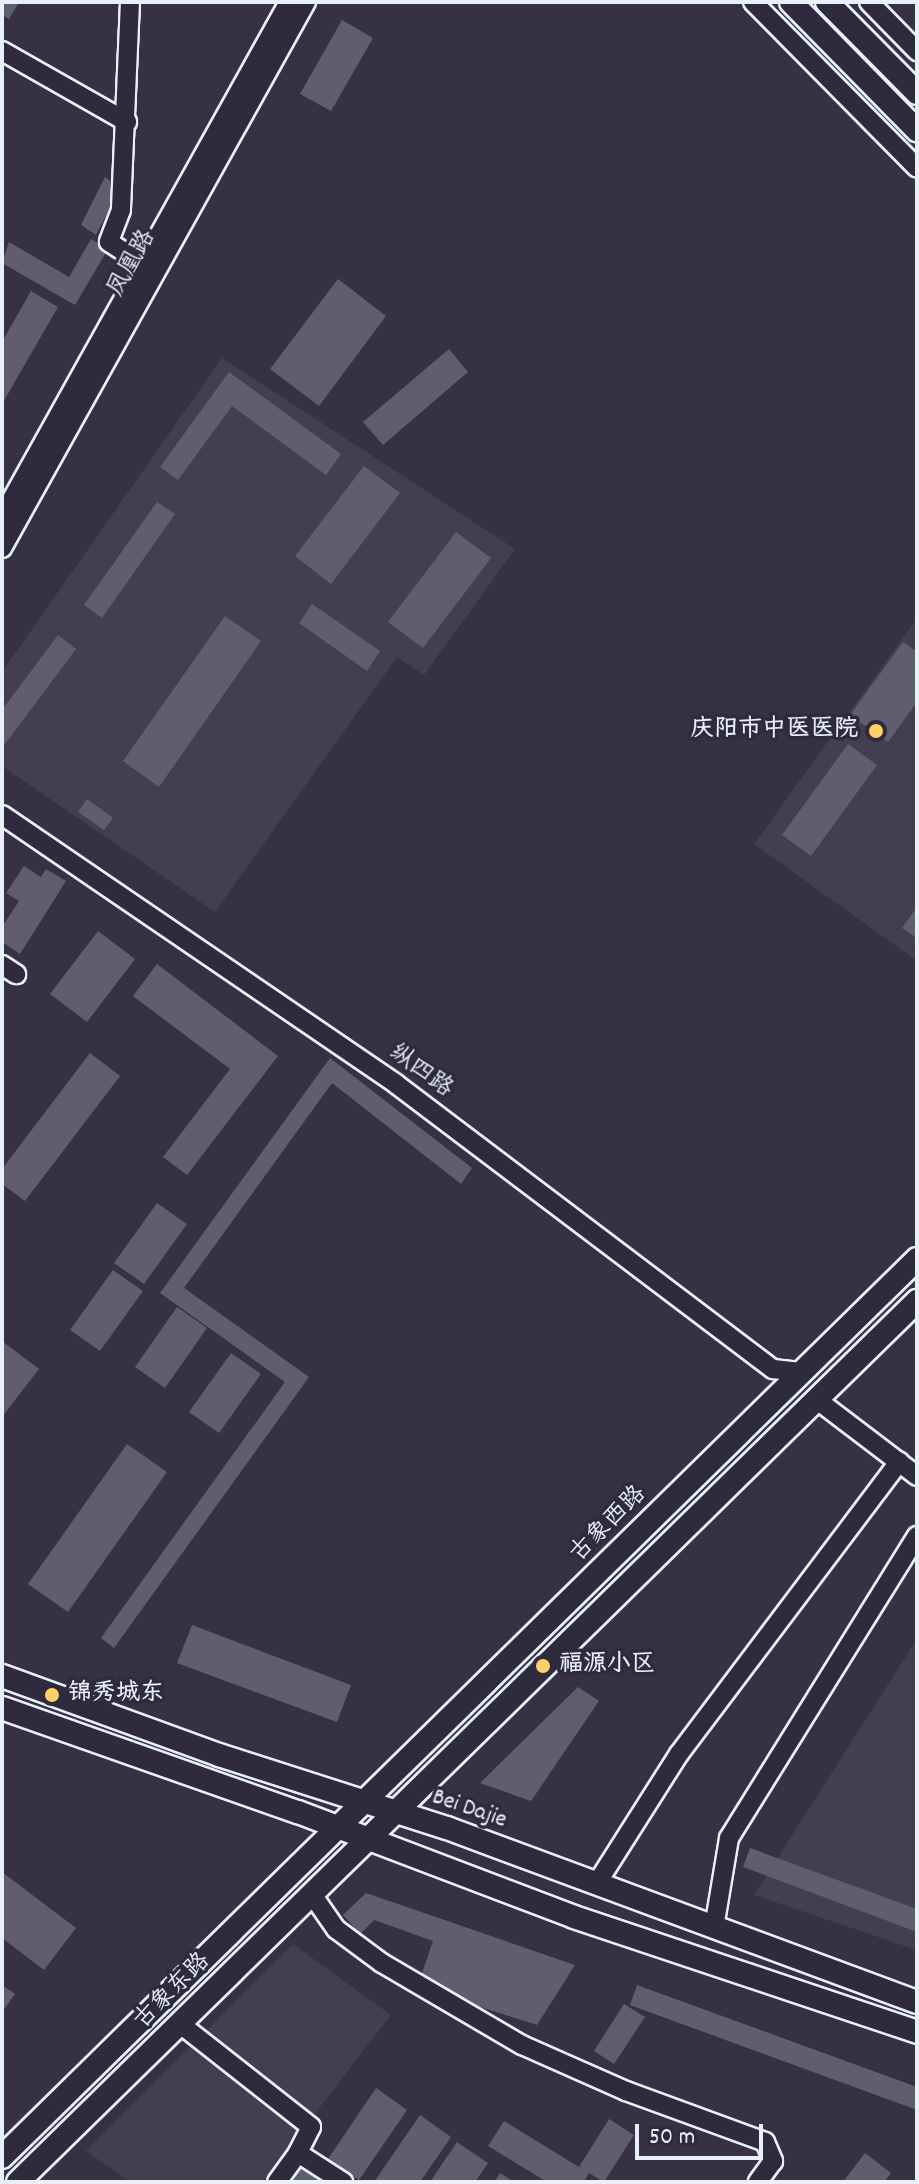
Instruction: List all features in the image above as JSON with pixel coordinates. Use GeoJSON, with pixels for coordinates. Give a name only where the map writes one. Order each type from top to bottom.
{"type":"FeatureCollection","features":[{"type":"Feature","properties":{"kind":"main road"},"geometry":{"type":"LineString","coordinates":[[791,2],[917,130]]}},
{"type":"Feature","properties":{"kind":"main road"},"geometry":{"type":"LineString","coordinates":[[827,2],[917,93]]}},
{"type":"Feature","properties":{"kind":"main road","name":"古象西路"},"geometry":{"type":"LineString","coordinates":[[338,1828],[917,1259]]}},
{"type":"Feature","properties":{"kind":"main road"},"geometry":{"type":"LineString","coordinates":[[367,1840],[917,1301]]}},
{"type":"Feature","properties":{"kind":"main road","name":"Bei Dajie"},"geometry":{"type":"LineString","coordinates":[[2,1676],[597,1883],[917,2002]]}},
{"type":"Feature","properties":{"kind":"main road"},"geometry":{"type":"LineString","coordinates":[[2,1708],[338,1828],[574,1917],[917,2032]]}},
{"type":"Feature","properties":{"kind":"main road","name":"古象东路"},"geometry":{"type":"LineString","coordinates":[[2,2157],[338,1828]]}},
{"type":"Feature","properties":{"kind":"main road","name":"古象东路"},"geometry":{"type":"LineString","coordinates":[[18,2182],[367,1840]]}},
{"type":"Feature","properties":{"kind":"street"},"geometry":{"type":"LineString","coordinates":[[130,2],[121,210],[109,242],[144,265]]}},
{"type":"Feature","properties":{"kind":"street","name":"凤凰路"},"geometry":{"type":"LineString","coordinates":[[2,517],[289,2]]}},
{"type":"Feature","properties":{"kind":"street","name":"凤凰路"},"geometry":{"type":"LineString","coordinates":[[2,548],[306,2]]}},
{"type":"Feature","properties":{"kind":"street"},"geometry":{"type":"LineString","coordinates":[[753,2],[917,168]]}},
{"type":"Feature","properties":{"kind":"street"},"geometry":{"type":"LineString","coordinates":[[869,2],[917,51]]}},
{"type":"Feature","properties":{"kind":"street"},"geometry":{"type":"LineString","coordinates":[[2,51],[127,122]]}},
{"type":"Feature","properties":{"kind":"street","name":"纵四路"},"geometry":{"type":"LineString","coordinates":[[2,815],[396,1084],[773,1369],[801,1372]]}},
{"type":"Feature","properties":{"kind":"street","name":"纵四路"},"geometry":{"type":"LineString","coordinates":[[2,827],[390,1092],[767,1374],[773,1387],[771,1402]]}},
{"type":"Feature","properties":{"kind":"street"},"geometry":{"type":"LineString","coordinates":[[816,1399],[917,1476]]}},
{"type":"Feature","properties":{"kind":"street"},"geometry":{"type":"LineString","coordinates":[[597,1883],[679,1754],[899,1462]]}},
{"type":"Feature","properties":{"kind":"street"},"geometry":{"type":"LineString","coordinates":[[714,1928],[729,1838],[917,1536]]}},
{"type":"Feature","properties":{"kind":"street"},"geometry":{"type":"LineString","coordinates":[[311,1893],[336,1929],[382,1963],[522,2045],[626,2091],[765,2142],[773,2161],[758,2182]]}},
{"type":"Feature","properties":{"kind":"street"},"geometry":{"type":"LineString","coordinates":[[179,2023],[311,2127],[298,2153],[277,2182]]}},
{"type":"Feature","properties":{"kind":"street"},"geometry":{"type":"LineString","coordinates":[[298,2153],[343,2182]]}},
{"type":"Feature","properties":{"kind":"shaded area"},"geometry":{"type":"Polygon","coordinates":[[[222,358],[515,549],[424,675],[397,657],[215,912],[2,766],[2,672],[222,358]]]}},
{"type":"Feature","properties":{"kind":"shaded area","name":"庆阳市中医医院"},"geometry":{"type":"Polygon","coordinates":[[[917,618],[917,961],[754,844],[917,618]]]}},
{"type":"Feature","properties":{"kind":"shaded area"},"geometry":{"type":"Polygon","coordinates":[[[917,1639],[917,1950],[754,1895],[917,1639]]]}},
{"type":"Feature","properties":{"kind":"shaded area"},"geometry":{"type":"Polygon","coordinates":[[[293,1944],[391,2015],[262,2182],[130,2182],[86,2151],[293,1944]]]}},
{"type":"Feature","properties":{"kind":"building"},"geometry":{"type":"Polygon","coordinates":[[[2,2],[19,2],[9,19],[2,15],[2,2]]]}},
{"type":"Feature","properties":{"kind":"building"},"geometry":{"type":"Polygon","coordinates":[[[342,20],[373,38],[331,111],[300,94],[342,20]]]}},
{"type":"Feature","properties":{"kind":"building"},"geometry":{"type":"Polygon","coordinates":[[[105,177],[120,188],[96,235],[81,225],[105,177]]]}},
{"type":"Feature","properties":{"kind":"building"},"geometry":{"type":"Polygon","coordinates":[[[91,239],[108,249],[75,305],[2,263],[9,242],[69,277],[91,239]]]}},
{"type":"Feature","properties":{"kind":"building"},"geometry":{"type":"Polygon","coordinates":[[[338,279],[386,316],[319,406],[270,369],[338,279]]]}},
{"type":"Feature","properties":{"kind":"building"},"geometry":{"type":"Polygon","coordinates":[[[31,291],[58,307],[2,404],[2,342],[31,291]]]}},
{"type":"Feature","properties":{"kind":"building"},"geometry":{"type":"Polygon","coordinates":[[[449,349],[468,372],[383,445],[363,422],[449,349]]]}},
{"type":"Feature","properties":{"kind":"building"},"geometry":{"type":"Polygon","coordinates":[[[229,372],[341,454],[326,475],[232,406],[178,480],[160,467],[229,372]]]}},
{"type":"Feature","properties":{"kind":"building"},"geometry":{"type":"Polygon","coordinates":[[[364,466],[400,493],[331,584],[295,556],[364,466]]]}},
{"type":"Feature","properties":{"kind":"building"},"geometry":{"type":"Polygon","coordinates":[[[157,502],[175,514],[102,618],[84,605],[157,502]]]}},
{"type":"Feature","properties":{"kind":"building"},"geometry":{"type":"Polygon","coordinates":[[[456,532],[491,558],[423,648],[388,622],[456,532]]]}},
{"type":"Feature","properties":{"kind":"building"},"geometry":{"type":"Polygon","coordinates":[[[312,604],[380,651],[367,671],[299,623],[312,604]]]}},
{"type":"Feature","properties":{"kind":"building"},"geometry":{"type":"Polygon","coordinates":[[[225,616],[261,641],[159,787],[123,761],[225,616]]]}},
{"type":"Feature","properties":{"kind":"building"},"geometry":{"type":"Polygon","coordinates":[[[58,635],[76,649],[2,748],[2,710],[58,635]]]}},
{"type":"Feature","properties":{"kind":"building"},"geometry":{"type":"Polygon","coordinates":[[[903,642],[917,652],[917,702],[888,742],[850,715],[903,642]]]}},
{"type":"Feature","properties":{"kind":"building"},"geometry":{"type":"Polygon","coordinates":[[[848,744],[877,765],[811,856],[782,835],[848,744]]]}},
{"type":"Feature","properties":{"kind":"building"},"geometry":{"type":"Polygon","coordinates":[[[87,799],[113,818],[104,830],[78,812],[87,799]]]}},
{"type":"Feature","properties":{"kind":"building"},"geometry":{"type":"Polygon","coordinates":[[[24,866],[41,877],[46,869],[66,881],[20,954],[2,942],[2,927],[19,901],[6,893],[24,866]]]}},
{"type":"Feature","properties":{"kind":"building"},"geometry":{"type":"Polygon","coordinates":[[[917,907],[917,938],[902,928],[917,907]]]}},
{"type":"Feature","properties":{"kind":"building"},"geometry":{"type":"Polygon","coordinates":[[[98,931],[135,959],[87,1022],[50,994],[98,931]]]}},
{"type":"Feature","properties":{"kind":"building"},"geometry":{"type":"Polygon","coordinates":[[[157,964],[278,1056],[187,1175],[163,1157],[230,1069],[133,996],[157,964]]]}},
{"type":"Feature","properties":{"kind":"building"},"geometry":{"type":"Polygon","coordinates":[[[90,1053],[120,1076],[25,1201],[2,1184],[2,1169],[90,1053]]]}},
{"type":"Feature","properties":{"kind":"building"},"geometry":{"type":"Polygon","coordinates":[[[330,1058],[472,1168],[461,1184],[332,1083],[184,1288],[309,1377],[114,1648],[101,1638],[285,1382],[160,1293],[330,1058]]]}},
{"type":"Feature","properties":{"kind":"building"},"geometry":{"type":"Polygon","coordinates":[[[157,1203],[187,1224],[144,1284],[114,1263],[157,1203]]]}},
{"type":"Feature","properties":{"kind":"building"},"geometry":{"type":"Polygon","coordinates":[[[113,1270],[143,1291],[100,1351],[70,1330],[113,1270]]]}},
{"type":"Feature","properties":{"kind":"building"},"geometry":{"type":"Polygon","coordinates":[[[177,1307],[207,1328],[165,1388],[135,1367],[177,1307]]]}},
{"type":"Feature","properties":{"kind":"building"},"geometry":{"type":"Polygon","coordinates":[[[2,1341],[39,1369],[2,1417],[2,1341]]]}},
{"type":"Feature","properties":{"kind":"building"},"geometry":{"type":"Polygon","coordinates":[[[231,1353],[261,1374],[219,1433],[189,1412],[231,1353]]]}},
{"type":"Feature","properties":{"kind":"building"},"geometry":{"type":"Polygon","coordinates":[[[127,1444],[167,1472],[68,1612],[28,1584],[127,1444]]]}},
{"type":"Feature","properties":{"kind":"building"},"geometry":{"type":"Polygon","coordinates":[[[192,1625],[351,1685],[337,1722],[177,1663],[192,1625]]]}},
{"type":"Feature","properties":{"kind":"building"},"geometry":{"type":"Polygon","coordinates":[[[578,1687],[599,1701],[531,1801],[480,1783],[578,1687]]]}},
{"type":"Feature","properties":{"kind":"building"},"geometry":{"type":"Polygon","coordinates":[[[750,1848],[917,1909],[917,1932],[743,1867],[750,1848]]]}},
{"type":"Feature","properties":{"kind":"building"},"geometry":{"type":"Polygon","coordinates":[[[2,1872],[76,1928],[44,1970],[2,1938],[2,1872]]]}},
{"type":"Feature","properties":{"kind":"building"},"geometry":{"type":"Polygon","coordinates":[[[366,1893],[575,1965],[537,2025],[471,2004],[421,1976],[433,1941],[374,1920],[360,1934],[343,1915],[366,1893]]]}},
{"type":"Feature","properties":{"kind":"building"},"geometry":{"type":"Polygon","coordinates":[[[2,1985],[15,1994],[2,2012],[2,1985]]]}},
{"type":"Feature","properties":{"kind":"building"},"geometry":{"type":"Polygon","coordinates":[[[637,1985],[917,2087],[917,2110],[630,2005],[637,1985]]]}},
{"type":"Feature","properties":{"kind":"building"},"geometry":{"type":"Polygon","coordinates":[[[624,2004],[645,2017],[614,2064],[594,2051],[624,2004]]]}},
{"type":"Feature","properties":{"kind":"building"},"geometry":{"type":"Polygon","coordinates":[[[376,2088],[407,2110],[359,2180],[328,2159],[376,2088]]]}},
{"type":"Feature","properties":{"kind":"building"},"geometry":{"type":"Polygon","coordinates":[[[420,2115],[451,2137],[420,2182],[374,2182],[420,2115]]]}},
{"type":"Feature","properties":{"kind":"building"},"geometry":{"type":"Polygon","coordinates":[[[609,2119],[634,2135],[604,2182],[589,2173],[584,2182],[547,2182],[488,2146],[504,2121],[579,2167],[609,2119]]]}},
{"type":"Feature","properties":{"kind":"building"},"geometry":{"type":"Polygon","coordinates":[[[457,2142],[488,2163],[475,2182],[430,2182],[457,2142]]]}},
{"type":"Feature","properties":{"kind":"building"},"geometry":{"type":"Polygon","coordinates":[[[865,2153],[891,2173],[884,2182],[843,2182],[865,2153]]]}},
{"type":"Feature","properties":{"kind":"building"},"geometry":{"type":"Polygon","coordinates":[[[301,2166],[326,2182],[291,2182],[301,2166]]]}},
{"type":"Feature","properties":{"kind":"building"},"geometry":{"type":"Polygon","coordinates":[[[500,2173],[514,2182],[494,2182],[500,2173]]]}},
{"type":"Feature","properties":{"kind":"place","name":"庆阳市中医医院"},"geometry":{"type":"Point","coordinates":[876,731]}},
{"type":"Feature","properties":{"kind":"place","name":"福源小区"},"geometry":{"type":"Point","coordinates":[543,1666]}},
{"type":"Feature","properties":{"kind":"place","name":"锦秀城东"},"geometry":{"type":"Point","coordinates":[52,1695]}}]}
